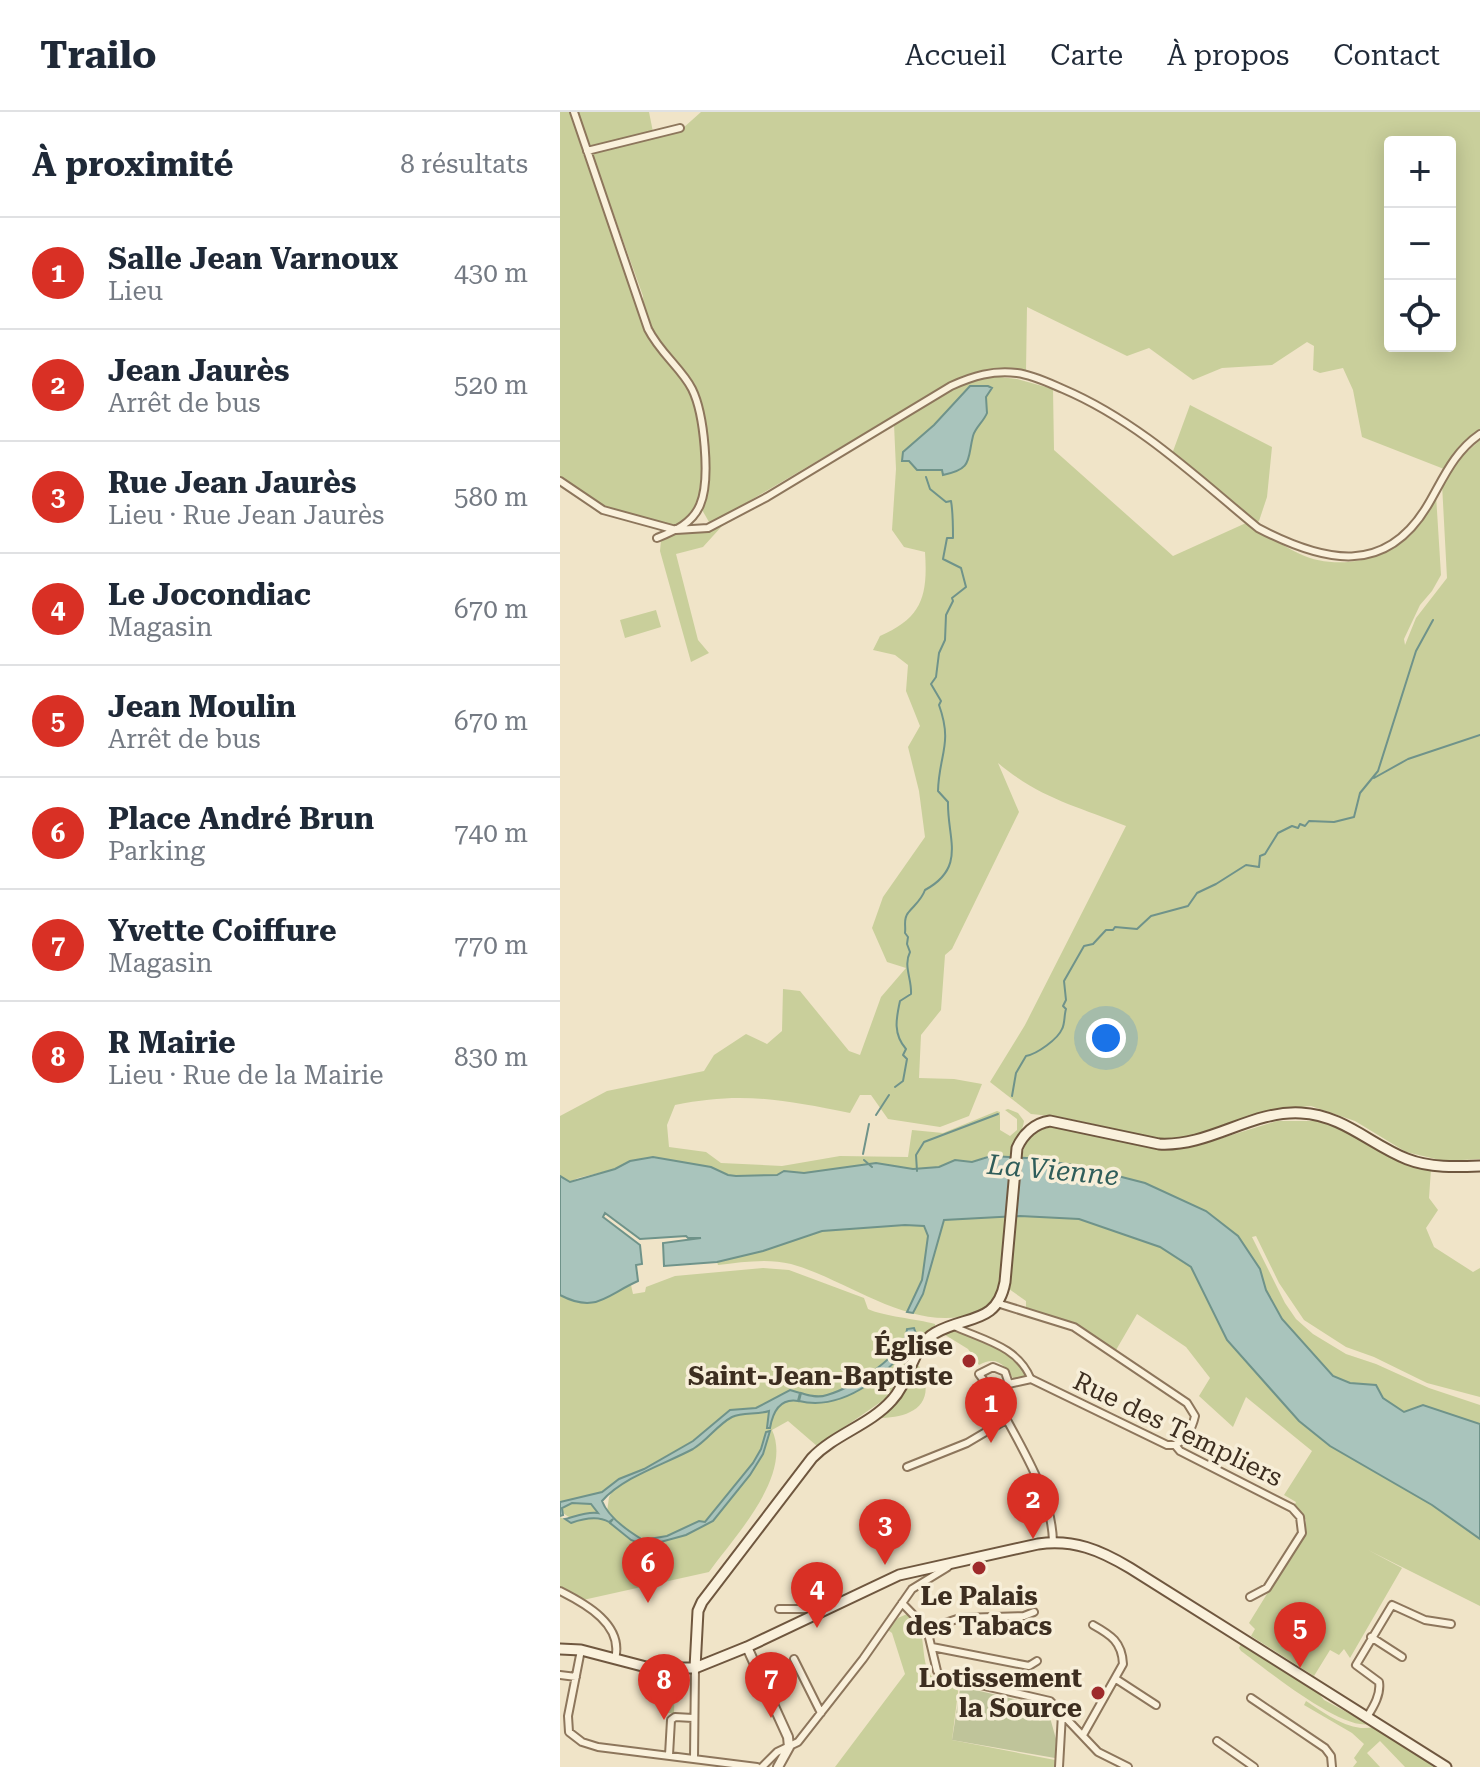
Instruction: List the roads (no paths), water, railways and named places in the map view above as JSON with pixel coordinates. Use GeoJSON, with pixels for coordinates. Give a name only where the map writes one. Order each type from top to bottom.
{"type":"FeatureCollection","features":[{"type":"Feature","properties":{"kind":"main road"},"geometry":{"type":"LineString","coordinates":[[695,1668],[698,1611],[710,1589],[812,1458],[830,1441],[893,1399],[928,1338],[991,1311],[1000,1304],[1005,1282],[1017,1154],[1024,1135],[1044,1121],[1176,1145],[1196,1142],[1270,1116],[1301,1113],[1318,1115],[1346,1125],[1392,1152],[1421,1164],[1480,1166]]}},
{"type":"Feature","properties":{"kind":"main road"},"geometry":{"type":"LineString","coordinates":[[560,1649],[581,1650],[650,1668],[695,1668],[747,1647],[889,1579],[948,1563],[1053,1542],[1076,1543],[1105,1553],[1446,1767]]}},
{"type":"Feature","properties":{"kind":"street"},"geometry":{"type":"LineString","coordinates":[[574,112],[648,329],[657,348],[691,386],[700,410],[705,474],[701,505],[689,521],[657,538]]}},
{"type":"Feature","properties":{"kind":"street"},"geometry":{"type":"LineString","coordinates":[[587,151],[680,128]]}},
{"type":"Feature","properties":{"kind":"street"},"geometry":{"type":"LineString","coordinates":[[560,481],[603,510],[676,530],[708,528],[722,523],[961,381],[993,372],[1028,375],[1089,401],[1138,428],[1258,528],[1279,539],[1336,558],[1358,557],[1378,551],[1412,528],[1454,458],[1480,434]]}},
{"type":"Feature","properties":{"kind":"street"},"geometry":{"type":"LineString","coordinates":[[1000,1304],[1074,1327],[1187,1403],[1195,1416],[1192,1427],[1186,1438],[1175,1445]]}},
{"type":"Feature","properties":{"kind":"street"},"geometry":{"type":"LineString","coordinates":[[953,1326],[983,1338],[1018,1358],[1031,1379],[1009,1384],[999,1390],[996,1397]]}},
{"type":"Feature","properties":{"kind":"street"},"geometry":{"type":"LineString","coordinates":[[1009,1384],[1005,1372],[993,1367],[979,1374],[996,1397],[1045,1499],[1053,1527],[1053,1542]]}},
{"type":"Feature","properties":{"kind":"street","name":"Rue des Templiers"},"geometry":{"type":"LineString","coordinates":[[1031,1379],[1167,1445],[1175,1445],[1180,1451],[1292,1508],[1300,1517],[1302,1533],[1267,1588],[1250,1597]]}},
{"type":"Feature","properties":{"kind":"street"},"geometry":{"type":"LineString","coordinates":[[907,1467],[967,1443],[1006,1420]]}},
{"type":"Feature","properties":{"kind":"street"},"geometry":{"type":"LineString","coordinates":[[581,1650],[568,1716],[569,1732],[582,1742],[598,1747],[760,1767],[777,1752],[798,1742],[912,1589],[948,1567],[948,1563]]}},
{"type":"Feature","properties":{"kind":"street"},"geometry":{"type":"LineString","coordinates":[[560,1591],[607,1623],[618,1647],[615,1659]]}},
{"type":"Feature","properties":{"kind":"street"},"geometry":{"type":"LineString","coordinates":[[902,1603],[927,1629],[937,1671],[941,1676],[1050,1701],[1098,1752],[1128,1767]]}},
{"type":"Feature","properties":{"kind":"street"},"geometry":{"type":"LineString","coordinates":[[1367,1717],[1375,1704],[1379,1682],[1356,1665],[1392,1605],[1425,1620],[1451,1624]]}},
{"type":"Feature","properties":{"kind":"street"},"geometry":{"type":"LineString","coordinates":[[779,1609],[809,1609],[819,1613]]}},
{"type":"Feature","properties":{"kind":"street"},"geometry":{"type":"LineString","coordinates":[[927,1629],[960,1618],[1024,1616],[1034,1612]]}},
{"type":"Feature","properties":{"kind":"street"},"geometry":{"type":"LineString","coordinates":[[1083,1735],[1123,1664],[1118,1644],[1112,1635],[1093,1625]]}},
{"type":"Feature","properties":{"kind":"street"},"geometry":{"type":"LineString","coordinates":[[1371,1637],[1402,1657]]}},
{"type":"Feature","properties":{"kind":"street"},"geometry":{"type":"LineString","coordinates":[[747,1647],[786,1730],[789,1747],[778,1767]]}},
{"type":"Feature","properties":{"kind":"street"},"geometry":{"type":"LineString","coordinates":[[932,1647],[1029,1666],[1037,1661]]}},
{"type":"Feature","properties":{"kind":"street"},"geometry":{"type":"LineString","coordinates":[[794,1659],[821,1713]]}},
{"type":"Feature","properties":{"kind":"street"},"geometry":{"type":"LineString","coordinates":[[694,1758],[695,1668]]}},
{"type":"Feature","properties":{"kind":"street"},"geometry":{"type":"LineString","coordinates":[[560,1675],[576,1677]]}},
{"type":"Feature","properties":{"kind":"street"},"geometry":{"type":"LineString","coordinates":[[1116,1679],[1156,1705]]}},
{"type":"Feature","properties":{"kind":"street"},"geometry":{"type":"LineString","coordinates":[[1251,1698],[1325,1748],[1331,1756],[1332,1767]]}},
{"type":"Feature","properties":{"kind":"street"},"geometry":{"type":"LineString","coordinates":[[1059,1767],[1062,1714]]}},
{"type":"Feature","properties":{"kind":"street"},"geometry":{"type":"LineString","coordinates":[[669,1755],[671,1720],[675,1717],[693,1718]]}},
{"type":"Feature","properties":{"kind":"street"},"geometry":{"type":"LineString","coordinates":[[1217,1741],[1254,1767]]}},
{"type":"Feature","properties":{"kind":"water"},"geometry":{"type":"Polygon","coordinates":[[[970,386],[992,388],[986,397],[987,413],[974,433],[964,466],[943,475],[942,470],[917,470],[909,461],[902,461],[903,452],[934,425],[970,386]]]}},
{"type":"Feature","properties":{"kind":"water","name":"La Vienne"},"geometry":{"type":"Polygon","coordinates":[[[991,1156],[1079,1166],[1145,1183],[1206,1211],[1238,1236],[1260,1269],[1266,1290],[1282,1319],[1333,1376],[1350,1383],[1376,1385],[1383,1398],[1404,1412],[1423,1405],[1480,1424],[1480,1539],[1432,1505],[1330,1446],[1299,1421],[1227,1340],[1191,1267],[1160,1247],[1079,1219],[1020,1216],[944,1220],[923,1294],[913,1313],[907,1312],[922,1280],[928,1236],[924,1226],[822,1231],[763,1251],[717,1262],[664,1266],[663,1243],[701,1238],[640,1239],[605,1213],[603,1217],[640,1245],[642,1264],[636,1265],[638,1281],[592,1303],[560,1295],[560,1176],[570,1182],[615,1169],[630,1161],[653,1157],[711,1167],[736,1176],[777,1175],[784,1171],[804,1173],[876,1163],[913,1169],[939,1167],[955,1160],[972,1162],[991,1156]]]}},
{"type":"Feature","properties":{"kind":"water"},"geometry":{"type":"Polygon","coordinates":[[[914,1328],[916,1334],[895,1362],[866,1386],[834,1400],[817,1403],[799,1401],[801,1393],[824,1396],[863,1378],[898,1349],[907,1329],[914,1328]]]}},
{"type":"Feature","properties":{"kind":"water"},"geometry":{"type":"Polygon","coordinates":[[[790,1390],[800,1393],[798,1401],[786,1402],[778,1407],[770,1428],[767,1428],[769,1411],[732,1417],[693,1449],[633,1478],[602,1501],[614,1518],[643,1540],[667,1536],[699,1521],[705,1522],[753,1463],[766,1432],[770,1431],[763,1454],[750,1475],[713,1521],[686,1535],[646,1546],[631,1540],[610,1523],[613,1519],[609,1522],[590,1518],[571,1523],[565,1519],[598,1513],[591,1504],[572,1503],[562,1508],[563,1515],[560,1516],[560,1502],[602,1492],[619,1479],[644,1469],[693,1441],[730,1410],[756,1408],[790,1390]]]}},
{"type":"Feature","properties":{"kind":"waterway"},"geometry":{"type":"LineString","coordinates":[[895,1087],[903,1081],[907,1059],[903,1055],[906,1049],[899,1038],[897,1026],[900,1001],[911,994],[906,918],[925,890],[946,872],[952,851],[948,802],[938,791],[945,730],[939,705],[941,701],[931,684],[936,677],[939,653],[945,640],[946,615],[952,598],[966,587],[961,568],[943,559],[947,538],[953,538],[951,501],[946,502],[930,489],[926,477]]}},
{"type":"Feature","properties":{"kind":"waterway"},"geometry":{"type":"LineString","coordinates":[[1012,1096],[1016,1073],[1026,1056],[1047,1046],[1064,1025],[1064,981],[1084,946],[1093,944],[1106,930],[1115,927],[1137,929],[1151,916],[1188,906],[1197,893],[1246,865],[1259,867],[1260,856],[1265,854],[1278,833],[1292,826],[1298,828],[1309,821],[1334,822],[1354,817],[1360,793],[1378,771],[1416,651],[1433,620]]}},
{"type":"Feature","properties":{"kind":"waterway"},"geometry":{"type":"LineString","coordinates":[[1374,778],[1408,759],[1480,735]]}},
{"type":"Feature","properties":{"kind":"waterway"},"geometry":{"type":"LineString","coordinates":[[876,1115],[889,1095]]}},
{"type":"Feature","properties":{"kind":"waterway"},"geometry":{"type":"LineString","coordinates":[[917,1171],[916,1155],[924,1142],[998,1114]]}},
{"type":"Feature","properties":{"kind":"waterway"},"geometry":{"type":"LineString","coordinates":[[863,1154],[869,1124]]}},
{"type":"Feature","properties":{"kind":"waterway"},"geometry":{"type":"LineString","coordinates":[[864,1160],[872,1167]]}},
{"type":"Feature","properties":{"kind":"place","name":"Église Saint-Jean-Baptiste"},"geometry":{"type":"Point","coordinates":[969,1361]}},
{"type":"Feature","properties":{"kind":"place","name":"Salle Jean Varnoux"},"geometry":{"type":"Point","coordinates":[991,1443]}},
{"type":"Feature","properties":{"kind":"place","name":"Jean Jaurès"},"geometry":{"type":"Point","coordinates":[1033,1539]}},
{"type":"Feature","properties":{"kind":"place","name":"Rue Jean Jaurès"},"geometry":{"type":"Point","coordinates":[885,1565]}},
{"type":"Feature","properties":{"kind":"place","name":"Le Palais des Tabacs"},"geometry":{"type":"Point","coordinates":[979,1568]}},
{"type":"Feature","properties":{"kind":"place","name":"Place André Brun"},"geometry":{"type":"Point","coordinates":[648,1603]}},
{"type":"Feature","properties":{"kind":"place","name":"Le Jocondiac"},"geometry":{"type":"Point","coordinates":[817,1628]}},
{"type":"Feature","properties":{"kind":"place","name":"Jean Moulin"},"geometry":{"type":"Point","coordinates":[1300,1668]}},
{"type":"Feature","properties":{"kind":"place","name":"Lotissement la Source"},"geometry":{"type":"Point","coordinates":[1098,1693]}},
{"type":"Feature","properties":{"kind":"place","name":"Yvette Coiffure"},"geometry":{"type":"Point","coordinates":[771,1718]}},
{"type":"Feature","properties":{"kind":"place","name":"R Mairie"},"geometry":{"type":"Point","coordinates":[664,1720]}}]}
